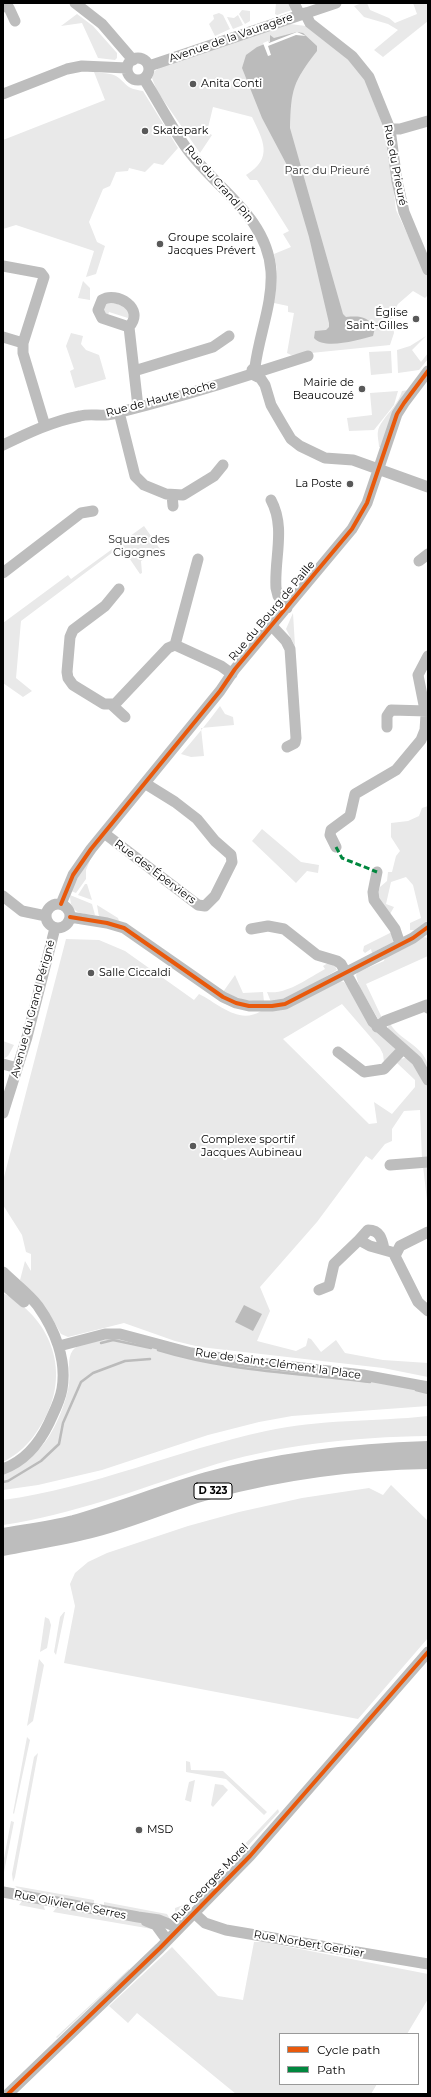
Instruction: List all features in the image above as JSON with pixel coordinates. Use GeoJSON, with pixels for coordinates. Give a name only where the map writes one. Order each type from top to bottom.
{"type":"FeatureCollection","features":[{"type":"Feature","properties":{"kind":"highway","name":"D 323"},"geometry":{"type":"LineString","coordinates":[[3,1536],[73,1523],[207,1480],[252,1469],[319,1457],[385,1450],[428,1449]]}},
{"type":"Feature","properties":{"kind":"highway","name":"D 323"},"geometry":{"type":"LineString","coordinates":[[3,1548],[95,1529],[209,1491],[258,1480],[325,1468],[392,1461],[428,1461]]}},
{"type":"Feature","properties":{"kind":"street"},"geometry":{"type":"LineString","coordinates":[[3,94],[67,69],[82,66],[130,64],[142,59],[149,66],[149,72],[144,79],[134,80],[129,75],[130,64],[102,24],[75,3]]}},
{"type":"Feature","properties":{"kind":"street","name":"Rue du Prieuré"},"geometry":{"type":"LineString","coordinates":[[294,3],[309,22],[352,56],[363,67],[369,77],[390,129],[397,181],[407,221],[428,270]]}},
{"type":"Feature","properties":{"kind":"street","name":"Avenue de la Vauragère"},"geometry":{"type":"LineString","coordinates":[[149,66],[336,3]]}},
{"type":"Feature","properties":{"kind":"street"},"geometry":{"type":"LineString","coordinates":[[3,6],[9,8],[15,21]]}},
{"type":"Feature","properties":{"kind":"street","name":"Rue du Grand Pin"},"geometry":{"type":"LineString","coordinates":[[144,79],[185,147],[241,206],[261,235],[266,247],[271,281],[257,372]]}},
{"type":"Feature","properties":{"kind":"street"},"geometry":{"type":"LineString","coordinates":[[390,129],[400,129],[428,121]]}},
{"type":"Feature","properties":{"kind":"street"},"geometry":{"type":"LineString","coordinates":[[3,266],[41,274],[44,277],[23,343],[23,353],[25,365],[45,426]]}},
{"type":"Feature","properties":{"kind":"street"},"geometry":{"type":"LineString","coordinates":[[129,327],[138,408]]}},
{"type":"Feature","properties":{"kind":"street"},"geometry":{"type":"LineString","coordinates":[[134,371],[213,347],[229,336]]}},
{"type":"Feature","properties":{"kind":"street"},"geometry":{"type":"LineString","coordinates":[[3,337],[23,343]]}},
{"type":"Feature","properties":{"kind":"street","name":"Rue de Haute Roche"},"geometry":{"type":"LineString","coordinates":[[3,445],[45,426],[79,416],[107,415],[138,408],[308,356]]}},
{"type":"Feature","properties":{"kind":"street","name":"Rue du Bourg de Paille"},"geometry":{"type":"LineString","coordinates":[[61,904],[75,872],[104,833],[146,784],[232,674],[356,523],[367,503],[397,414],[428,371]]}},
{"type":"Feature","properties":{"kind":"street"},"geometry":{"type":"LineString","coordinates":[[257,372],[265,385],[271,405],[295,443],[325,458],[353,460],[428,487]]}},
{"type":"Feature","properties":{"kind":"street"},"geometry":{"type":"LineString","coordinates":[[119,412],[137,479],[144,485],[172,501],[185,495],[214,476],[223,465]]}},
{"type":"Feature","properties":{"kind":"street"},"geometry":{"type":"LineString","coordinates":[[271,500],[278,515],[279,526],[276,588],[278,596],[287,608]]}},
{"type":"Feature","properties":{"kind":"street"},"geometry":{"type":"LineString","coordinates":[[3,573],[81,513],[93,511]]}},
{"type":"Feature","properties":{"kind":"street"},"geometry":{"type":"LineString","coordinates":[[419,561],[428,554]]}},
{"type":"Feature","properties":{"kind":"street"},"geometry":{"type":"LineString","coordinates":[[119,589],[101,610],[80,623],[73,630],[70,637],[67,672],[69,680],[104,704],[112,704],[120,700],[168,648],[175,644],[198,559]]}},
{"type":"Feature","properties":{"kind":"street"},"geometry":{"type":"LineString","coordinates":[[272,626],[286,640],[290,649],[296,738],[295,743],[287,747]]}},
{"type":"Feature","properties":{"kind":"street"},"geometry":{"type":"LineString","coordinates":[[175,644],[221,666],[232,674]]}},
{"type":"Feature","properties":{"kind":"street"},"geometry":{"type":"LineString","coordinates":[[336,847],[330,835],[331,830],[352,813],[355,794],[396,770],[424,742],[427,710],[418,675],[428,656]]}},
{"type":"Feature","properties":{"kind":"street"},"geometry":{"type":"LineString","coordinates":[[112,704],[125,717]]}},
{"type":"Feature","properties":{"kind":"street"},"geometry":{"type":"LineString","coordinates":[[387,727],[386,716],[391,710],[427,710]]}},
{"type":"Feature","properties":{"kind":"street","name":"Rue des Éperviers"},"geometry":{"type":"LineString","coordinates":[[104,833],[198,905],[205,906],[211,901],[232,862],[231,855],[214,841],[196,819],[175,802],[146,784]]}},
{"type":"Feature","properties":{"kind":"street"},"geometry":{"type":"LineString","coordinates":[[377,872],[373,892],[374,900],[395,930],[400,944]]}},
{"type":"Feature","properties":{"kind":"street"},"geometry":{"type":"LineString","coordinates":[[3,896],[22,911],[46,916]]}},
{"type":"Feature","properties":{"kind":"street"},"geometry":{"type":"LineString","coordinates":[[61,904],[68,910],[70,918],[65,926],[55,928],[48,923],[46,916],[50,907],[61,904]]}},
{"type":"Feature","properties":{"kind":"street"},"geometry":{"type":"LineString","coordinates":[[70,918],[107,923],[124,928],[229,1001],[243,1005],[262,1007],[286,1004],[421,933],[428,927]]}},
{"type":"Feature","properties":{"kind":"street"},"geometry":{"type":"LineString","coordinates":[[251,928],[268,926],[284,929],[317,955],[337,961],[345,972],[364,1010],[377,1027],[417,1061],[428,1080]]}},
{"type":"Feature","properties":{"kind":"street","name":"Avenue du Grand Périgné"},"geometry":{"type":"LineString","coordinates":[[3,1113],[6,1097],[17,1068],[55,928]]}},
{"type":"Feature","properties":{"kind":"street"},"geometry":{"type":"LineString","coordinates":[[377,1027],[383,1022],[392,1018],[427,1005],[428,1008]]}},
{"type":"Feature","properties":{"kind":"street"},"geometry":{"type":"LineString","coordinates":[[338,1052],[364,1072],[384,1069],[403,1049]]}},
{"type":"Feature","properties":{"kind":"street"},"geometry":{"type":"LineString","coordinates":[[3,1064],[17,1068]]}},
{"type":"Feature","properties":{"kind":"street"},"geometry":{"type":"LineString","coordinates":[[390,1165],[428,1162]]}},
{"type":"Feature","properties":{"kind":"street"},"geometry":{"type":"LineString","coordinates":[[319,1290],[329,1286],[334,1264],[368,1230],[374,1231],[381,1236],[384,1249]]}},
{"type":"Feature","properties":{"kind":"street"},"geometry":{"type":"LineString","coordinates":[[428,1232],[400,1246],[395,1253],[396,1260],[418,1302],[428,1311]]}},
{"type":"Feature","properties":{"kind":"street"},"geometry":{"type":"LineString","coordinates":[[359,1240],[370,1246],[395,1253]]}},
{"type":"Feature","properties":{"kind":"street"},"geometry":{"type":"LineString","coordinates":[[3,1272],[38,1305],[59,1346],[63,1370],[62,1390],[46,1428],[31,1452],[3,1469]]}},
{"type":"Feature","properties":{"kind":"street"},"geometry":{"type":"LineString","coordinates":[[3,1284],[31,1308],[52,1331]]}},
{"type":"Feature","properties":{"kind":"street","name":"Rue de Saint-Clément la Place"},"geometry":{"type":"LineString","coordinates":[[59,1346],[105,1334],[120,1334],[191,1352],[226,1359],[363,1375],[428,1387]]}},
{"type":"Feature","properties":{"kind":"street","name":"Rue Georges Morel"},"geometry":{"type":"LineString","coordinates":[[8,2094],[167,1940],[250,1856],[428,1652]]}},
{"type":"Feature","properties":{"kind":"street","name":"Rue Georges Morel"},"geometry":{"type":"LineString","coordinates":[[411,1673],[428,1657]]}},
{"type":"Feature","properties":{"kind":"street","name":"Rue Olivier de Serres"},"geometry":{"type":"LineString","coordinates":[[3,1892],[138,1918],[159,1920],[179,1928]]}},
{"type":"Feature","properties":{"kind":"street","name":"Rue Norbert Gerbier"},"geometry":{"type":"LineString","coordinates":[[194,1913],[205,1923],[226,1930],[428,1964]]}},
{"type":"Feature","properties":{"kind":"street","name":"Rue Olivier de Serres"},"geometry":{"type":"LineString","coordinates":[[138,1918],[156,1925],[167,1940]]}},
{"type":"Feature","properties":{"kind":"green space"},"geometry":{"type":"Polygon","coordinates":[[[276,3],[290,3],[292,10],[277,15],[275,14],[276,3]]]}},
{"type":"Feature","properties":{"kind":"green space"},"geometry":{"type":"Polygon","coordinates":[[[367,3],[370,10],[389,18],[395,23],[417,14],[413,3],[428,3],[428,21],[383,57],[374,50],[398,30],[388,24],[364,17],[354,6],[367,3]]]}},
{"type":"Feature","properties":{"kind":"green space"},"geometry":{"type":"Polygon","coordinates":[[[242,10],[250,11],[250,21],[245,24],[239,14],[242,10]]]}},
{"type":"Feature","properties":{"kind":"green space"},"geometry":{"type":"Polygon","coordinates":[[[219,13],[223,15],[230,29],[215,36],[209,24],[214,19],[213,15],[219,13]]]}},
{"type":"Feature","properties":{"kind":"green space"},"geometry":{"type":"Polygon","coordinates":[[[77,14],[93,26],[117,53],[117,58],[115,60],[98,58],[82,23],[61,26],[77,14]]]}},
{"type":"Feature","properties":{"kind":"green space"},"geometry":{"type":"Polygon","coordinates":[[[238,15],[243,25],[233,29],[227,17],[234,18],[238,15]]]}},
{"type":"Feature","properties":{"kind":"green space","name":"Parc du Prieuré"},"geometry":{"type":"Polygon","coordinates":[[[290,24],[306,26],[347,56],[363,75],[387,136],[396,210],[428,278],[428,295],[425,298],[413,291],[398,304],[392,315],[394,333],[390,345],[291,355],[287,353],[294,313],[288,312],[288,306],[274,303],[277,270],[274,254],[291,247],[283,234],[289,231],[257,180],[250,180],[246,175],[255,169],[263,155],[264,148],[260,133],[252,117],[213,107],[207,132],[212,135],[200,153],[157,91],[152,78],[155,71],[163,65],[290,24]]]}},
{"type":"Feature","properties":{"kind":"green space"},"geometry":{"type":"Polygon","coordinates":[[[94,72],[114,75],[127,86],[143,91],[178,148],[163,165],[154,163],[145,172],[129,168],[128,171],[116,172],[110,186],[103,189],[89,222],[97,242],[105,246],[96,274],[86,277],[94,251],[16,225],[3,229],[3,140],[105,100],[94,72]]]}},
{"type":"Feature","properties":{"kind":"green space"},"geometry":{"type":"Polygon","coordinates":[[[83,281],[90,288],[90,300],[78,298],[83,281]]]}},
{"type":"Feature","properties":{"kind":"green space"},"geometry":{"type":"Polygon","coordinates":[[[107,302],[113,302],[131,310],[128,318],[109,312],[107,318],[103,315],[105,304],[107,302]]]}},
{"type":"Feature","properties":{"kind":"green space"},"geometry":{"type":"Polygon","coordinates":[[[71,333],[83,336],[81,344],[86,350],[99,355],[106,379],[75,388],[70,371],[74,369],[66,346],[71,333]]]}},
{"type":"Feature","properties":{"kind":"green space"},"geometry":{"type":"Polygon","coordinates":[[[426,336],[412,350],[421,362],[428,353],[428,359],[419,370],[398,373],[397,350],[410,346],[426,336]]]}},
{"type":"Feature","properties":{"kind":"green space"},"geometry":{"type":"Polygon","coordinates":[[[391,351],[392,373],[371,375],[369,352],[391,351]]]}},
{"type":"Feature","properties":{"kind":"green space"},"geometry":{"type":"Polygon","coordinates":[[[409,390],[382,447],[379,447],[378,433],[382,422],[397,403],[402,391],[409,390]]]}},
{"type":"Feature","properties":{"kind":"green space"},"geometry":{"type":"Polygon","coordinates":[[[398,391],[394,405],[374,430],[349,431],[347,418],[372,415],[370,393],[398,391]]]}},
{"type":"Feature","properties":{"kind":"green space","name":"Square des Cigognes"},"geometry":{"type":"Polygon","coordinates":[[[144,526],[160,549],[141,561],[142,573],[140,574],[121,546],[21,621],[16,678],[32,691],[23,697],[3,683],[3,623],[68,575],[71,579],[144,526]]]}},
{"type":"Feature","properties":{"kind":"green space"},"geometry":{"type":"Polygon","coordinates":[[[293,613],[295,646],[286,629],[293,613]]]}},
{"type":"Feature","properties":{"kind":"green space"},"geometry":{"type":"Polygon","coordinates":[[[220,706],[225,714],[233,717],[234,725],[203,728],[220,706]]]}},
{"type":"Feature","properties":{"kind":"green space"},"geometry":{"type":"Polygon","coordinates":[[[201,730],[204,756],[191,757],[181,754],[191,742],[201,730]]]}},
{"type":"Feature","properties":{"kind":"green space"},"geometry":{"type":"Polygon","coordinates":[[[428,806],[428,920],[415,930],[410,930],[410,923],[421,918],[413,885],[406,877],[391,882],[386,904],[394,907],[390,914],[377,896],[380,887],[387,881],[388,872],[392,872],[396,856],[400,851],[391,837],[391,823],[408,821],[419,816],[422,808],[428,806]]]}},
{"type":"Feature","properties":{"kind":"green space"},"geometry":{"type":"Polygon","coordinates":[[[262,829],[301,862],[319,865],[318,873],[307,871],[296,883],[252,841],[262,829]]]}},
{"type":"Feature","properties":{"kind":"green space"},"geometry":{"type":"Polygon","coordinates":[[[100,846],[91,858],[86,870],[86,879],[76,893],[71,891],[82,869],[100,846]]]}},
{"type":"Feature","properties":{"kind":"green space"},"geometry":{"type":"Polygon","coordinates":[[[85,884],[87,884],[92,900],[78,895],[85,884]]]}},
{"type":"Feature","properties":{"kind":"green space"},"geometry":{"type":"Polygon","coordinates":[[[70,895],[92,904],[95,915],[80,913],[74,909],[70,901],[70,895]]]}},
{"type":"Feature","properties":{"kind":"green space"},"geometry":{"type":"Polygon","coordinates":[[[97,905],[118,918],[119,921],[99,917],[97,905]]]}},
{"type":"Feature","properties":{"kind":"green space"},"geometry":{"type":"Polygon","coordinates":[[[392,932],[393,942],[372,953],[371,949],[365,953],[363,951],[364,946],[392,932]]]}},
{"type":"Feature","properties":{"kind":"green space"},"geometry":{"type":"Polygon","coordinates":[[[423,937],[428,938],[428,956],[366,984],[382,1018],[378,1019],[359,986],[356,975],[358,972],[384,961],[385,956],[423,937]]]}},
{"type":"Feature","properties":{"kind":"green space","name":"Complexe sportif Jacques Aubineau"},"geometry":{"type":"Polygon","coordinates":[[[66,939],[99,940],[125,951],[194,1000],[199,994],[229,1012],[245,1016],[253,1015],[340,981],[344,982],[396,1049],[384,1062],[383,1054],[380,1048],[342,1004],[283,1039],[369,1124],[377,1123],[374,1102],[392,1114],[415,1087],[415,1080],[397,1063],[401,1059],[408,1057],[426,1082],[428,1089],[428,1158],[422,1159],[420,1110],[404,1111],[392,1129],[392,1141],[385,1144],[372,1160],[366,1156],[317,1222],[260,1287],[270,1311],[257,1341],[296,1351],[306,1346],[308,1338],[311,1339],[321,1352],[336,1340],[345,1353],[383,1360],[428,1363],[428,1377],[383,1368],[200,1347],[175,1341],[124,1323],[68,1337],[61,1334],[53,1320],[20,1280],[25,1261],[31,1271],[31,1254],[26,1252],[22,1235],[3,1205],[3,1181],[66,939]]]}},
{"type":"Feature","properties":{"kind":"green space"},"geometry":{"type":"Polygon","coordinates":[[[328,963],[335,966],[337,970],[291,997],[271,1002],[267,992],[282,991],[297,985],[325,969],[323,966],[328,963]]]}},
{"type":"Feature","properties":{"kind":"green space"},"geometry":{"type":"Polygon","coordinates":[[[235,975],[243,993],[263,992],[264,1002],[244,1000],[223,992],[235,975]]]}},
{"type":"Feature","properties":{"kind":"green space"},"geometry":{"type":"Polygon","coordinates":[[[389,1021],[398,1033],[423,1054],[427,1061],[428,1069],[386,1028],[388,1028],[389,1021]]]}},
{"type":"Feature","properties":{"kind":"green space"},"geometry":{"type":"Polygon","coordinates":[[[3,1041],[14,1045],[8,1056],[3,1059],[3,1041]]]}},
{"type":"Feature","properties":{"kind":"green space"},"geometry":{"type":"Polygon","coordinates":[[[428,1165],[428,1209],[423,1166],[428,1165]]]}},
{"type":"Feature","properties":{"kind":"green space"},"geometry":{"type":"Polygon","coordinates":[[[3,1293],[19,1303],[33,1316],[44,1330],[51,1346],[55,1363],[56,1380],[53,1398],[46,1416],[38,1430],[23,1448],[3,1462],[3,1293]]]}},
{"type":"Feature","properties":{"kind":"green space"},"geometry":{"type":"Polygon","coordinates":[[[117,1338],[428,1390],[428,1406],[292,1416],[259,1422],[208,1435],[102,1470],[38,1485],[3,1490],[3,1473],[35,1453],[44,1443],[54,1427],[68,1391],[70,1357],[73,1350],[88,1342],[117,1338]]]}},
{"type":"Feature","properties":{"kind":"green space"},"geometry":{"type":"Polygon","coordinates":[[[428,1416],[428,1436],[343,1440],[258,1453],[204,1468],[80,1508],[29,1521],[3,1525],[3,1500],[70,1487],[233,1439],[306,1424],[428,1416]]]}},
{"type":"Feature","properties":{"kind":"green space"},"geometry":{"type":"Polygon","coordinates":[[[391,1485],[428,1521],[428,1638],[358,1719],[64,1663],[75,1606],[70,1584],[75,1573],[88,1562],[107,1553],[188,1526],[239,1512],[302,1498],[369,1488],[383,1495],[391,1485]]]}},
{"type":"Feature","properties":{"kind":"green space"},"geometry":{"type":"Polygon","coordinates":[[[64,1612],[56,1655],[54,1652],[60,1617],[64,1612]]]}},
{"type":"Feature","properties":{"kind":"green space"},"geometry":{"type":"Polygon","coordinates":[[[45,1617],[49,1619],[51,1625],[47,1648],[40,1652],[45,1617]]]}},
{"type":"Feature","properties":{"kind":"green space"},"geometry":{"type":"Polygon","coordinates":[[[39,1659],[44,1665],[33,1721],[27,1726],[39,1659]]]}},
{"type":"Feature","properties":{"kind":"green space"},"geometry":{"type":"Polygon","coordinates":[[[27,1737],[30,1740],[14,1814],[13,1813],[27,1737]]]}},
{"type":"Feature","properties":{"kind":"green space"},"geometry":{"type":"Polygon","coordinates":[[[38,1753],[13,1882],[12,1874],[34,1757],[38,1753]]]}},
{"type":"Feature","properties":{"kind":"green space"},"geometry":{"type":"Polygon","coordinates":[[[186,1761],[190,1762],[191,1770],[223,1771],[267,1812],[264,1815],[226,1779],[186,1772],[186,1761]]]}},
{"type":"Feature","properties":{"kind":"green space"},"geometry":{"type":"Polygon","coordinates":[[[195,1780],[191,1802],[185,1800],[189,1782],[195,1780]]]}},
{"type":"Feature","properties":{"kind":"green space"},"geometry":{"type":"Polygon","coordinates":[[[215,1784],[223,1785],[228,1790],[213,1807],[211,1805],[215,1784]]]}},
{"type":"Feature","properties":{"kind":"green space"},"geometry":{"type":"Polygon","coordinates":[[[278,1809],[279,1812],[204,1894],[202,1893],[184,1911],[175,1914],[175,1908],[189,1903],[278,1809]]]}},
{"type":"Feature","properties":{"kind":"green space"},"geometry":{"type":"Polygon","coordinates":[[[11,1821],[14,1822],[3,1877],[3,1864],[11,1821]]]}},
{"type":"Feature","properties":{"kind":"green space"},"geometry":{"type":"Polygon","coordinates":[[[15,1886],[94,1900],[94,1903],[20,1891],[15,1886]]]}},
{"type":"Feature","properties":{"kind":"green space"},"geometry":{"type":"Polygon","coordinates":[[[23,1900],[43,1904],[45,1910],[19,1905],[23,1900]]]}},
{"type":"Feature","properties":{"kind":"green space"},"geometry":{"type":"Polygon","coordinates":[[[104,1902],[167,1914],[170,1919],[104,1905],[104,1902]]]}},
{"type":"Feature","properties":{"kind":"green space"},"geometry":{"type":"Polygon","coordinates":[[[57,1907],[150,1924],[158,1930],[53,1912],[57,1907]]]}},
{"type":"Feature","properties":{"kind":"green space"},"geometry":{"type":"Polygon","coordinates":[[[254,1942],[264,1942],[428,1974],[428,1999],[408,2033],[279,2033],[279,2085],[376,2085],[371,2094],[236,2094],[137,2013],[128,2023],[109,2006],[172,1947],[218,1996],[243,2000],[254,1942]]]}},
{"type":"Feature","properties":{"kind":"green space"},"geometry":{"type":"Polygon","coordinates":[[[129,1969],[57,2038],[56,2037],[129,1969]]]}},
{"type":"Feature","properties":{"kind":"shaded area"},"geometry":{"type":"Polygon","coordinates":[[[297,32],[303,33],[317,46],[317,51],[303,71],[295,86],[291,104],[290,128],[343,314],[346,317],[359,317],[366,319],[375,328],[373,336],[342,343],[333,344],[319,342],[314,338],[315,331],[326,330],[329,327],[329,323],[309,237],[289,169],[262,118],[242,68],[246,55],[257,47],[270,42],[270,35],[274,38],[297,32]]]}},
{"type":"Feature","properties":{"kind":"shaded area"},"geometry":{"type":"Polygon","coordinates":[[[244,1305],[262,1314],[253,1331],[235,1322],[244,1305]]]}},
{"type":"Feature","properties":{"kind":"pier"},"geometry":{"type":"Polygon","coordinates":[[[297,32],[306,36],[296,35],[268,46],[271,55],[268,56],[263,43],[268,41],[269,43],[297,32]]]}},
{"type":"Feature","properties":{"kind":"waterway"},"geometry":{"type":"LineString","coordinates":[[101,1343],[113,1340],[151,1348]]}},
{"type":"Feature","properties":{"kind":"waterway"},"geometry":{"type":"LineString","coordinates":[[158,1350],[210,1363],[236,1367],[370,1382]]}},
{"type":"Feature","properties":{"kind":"waterway"},"geometry":{"type":"LineString","coordinates":[[3,1482],[8,1481],[41,1461],[59,1444],[63,1423],[81,1382],[93,1373],[125,1361],[150,1359]]}},
{"type":"Feature","properties":{"kind":"waterway"},"geometry":{"type":"LineString","coordinates":[[416,1390],[428,1393]]}},
{"type":"Feature","properties":{"kind":"marked path"},"geometry":{"type":"LineString","coordinates":[[336,847],[342,858],[377,872]]}},
{"type":"Feature","properties":{"kind":"cycle path"},"geometry":{"type":"LineString","coordinates":[[61,904],[73,875],[91,849],[220,691],[235,669],[352,529],[367,503],[397,414],[428,371]]}},
{"type":"Feature","properties":{"kind":"cycle path"},"geometry":{"type":"LineString","coordinates":[[70,917],[107,923],[124,928],[223,997],[236,1003],[249,1006],[272,1006],[285,1004],[413,938],[428,927]]}},
{"type":"Feature","properties":{"kind":"cycle path"},"geometry":{"type":"LineString","coordinates":[[8,2094],[160,1948],[250,1856],[428,1652]]}},
{"type":"Feature","properties":{"kind":"place","name":"Anita Conti"},"geometry":{"type":"Point","coordinates":[193,84]}},
{"type":"Feature","properties":{"kind":"place","name":"Skatepark"},"geometry":{"type":"Point","coordinates":[145,131]}},
{"type":"Feature","properties":{"kind":"place","name":"Groupe scolaire Jacques Prévert"},"geometry":{"type":"Point","coordinates":[160,244]}},
{"type":"Feature","properties":{"kind":"place","name":"Église Saint-Gilles"},"geometry":{"type":"Point","coordinates":[416,319]}},
{"type":"Feature","properties":{"kind":"place","name":"Mairie de Beaucouzé"},"geometry":{"type":"Point","coordinates":[362,389]}},
{"type":"Feature","properties":{"kind":"place","name":"La Poste"},"geometry":{"type":"Point","coordinates":[350,484]}},
{"type":"Feature","properties":{"kind":"place","name":"Salle Ciccaldi"},"geometry":{"type":"Point","coordinates":[91,973]}},
{"type":"Feature","properties":{"kind":"place","name":"Complexe sportif Jacques Aubineau"},"geometry":{"type":"Point","coordinates":[193,1146]}},
{"type":"Feature","properties":{"kind":"place","name":"MSD"},"geometry":{"type":"Point","coordinates":[139,1830]}}]}
